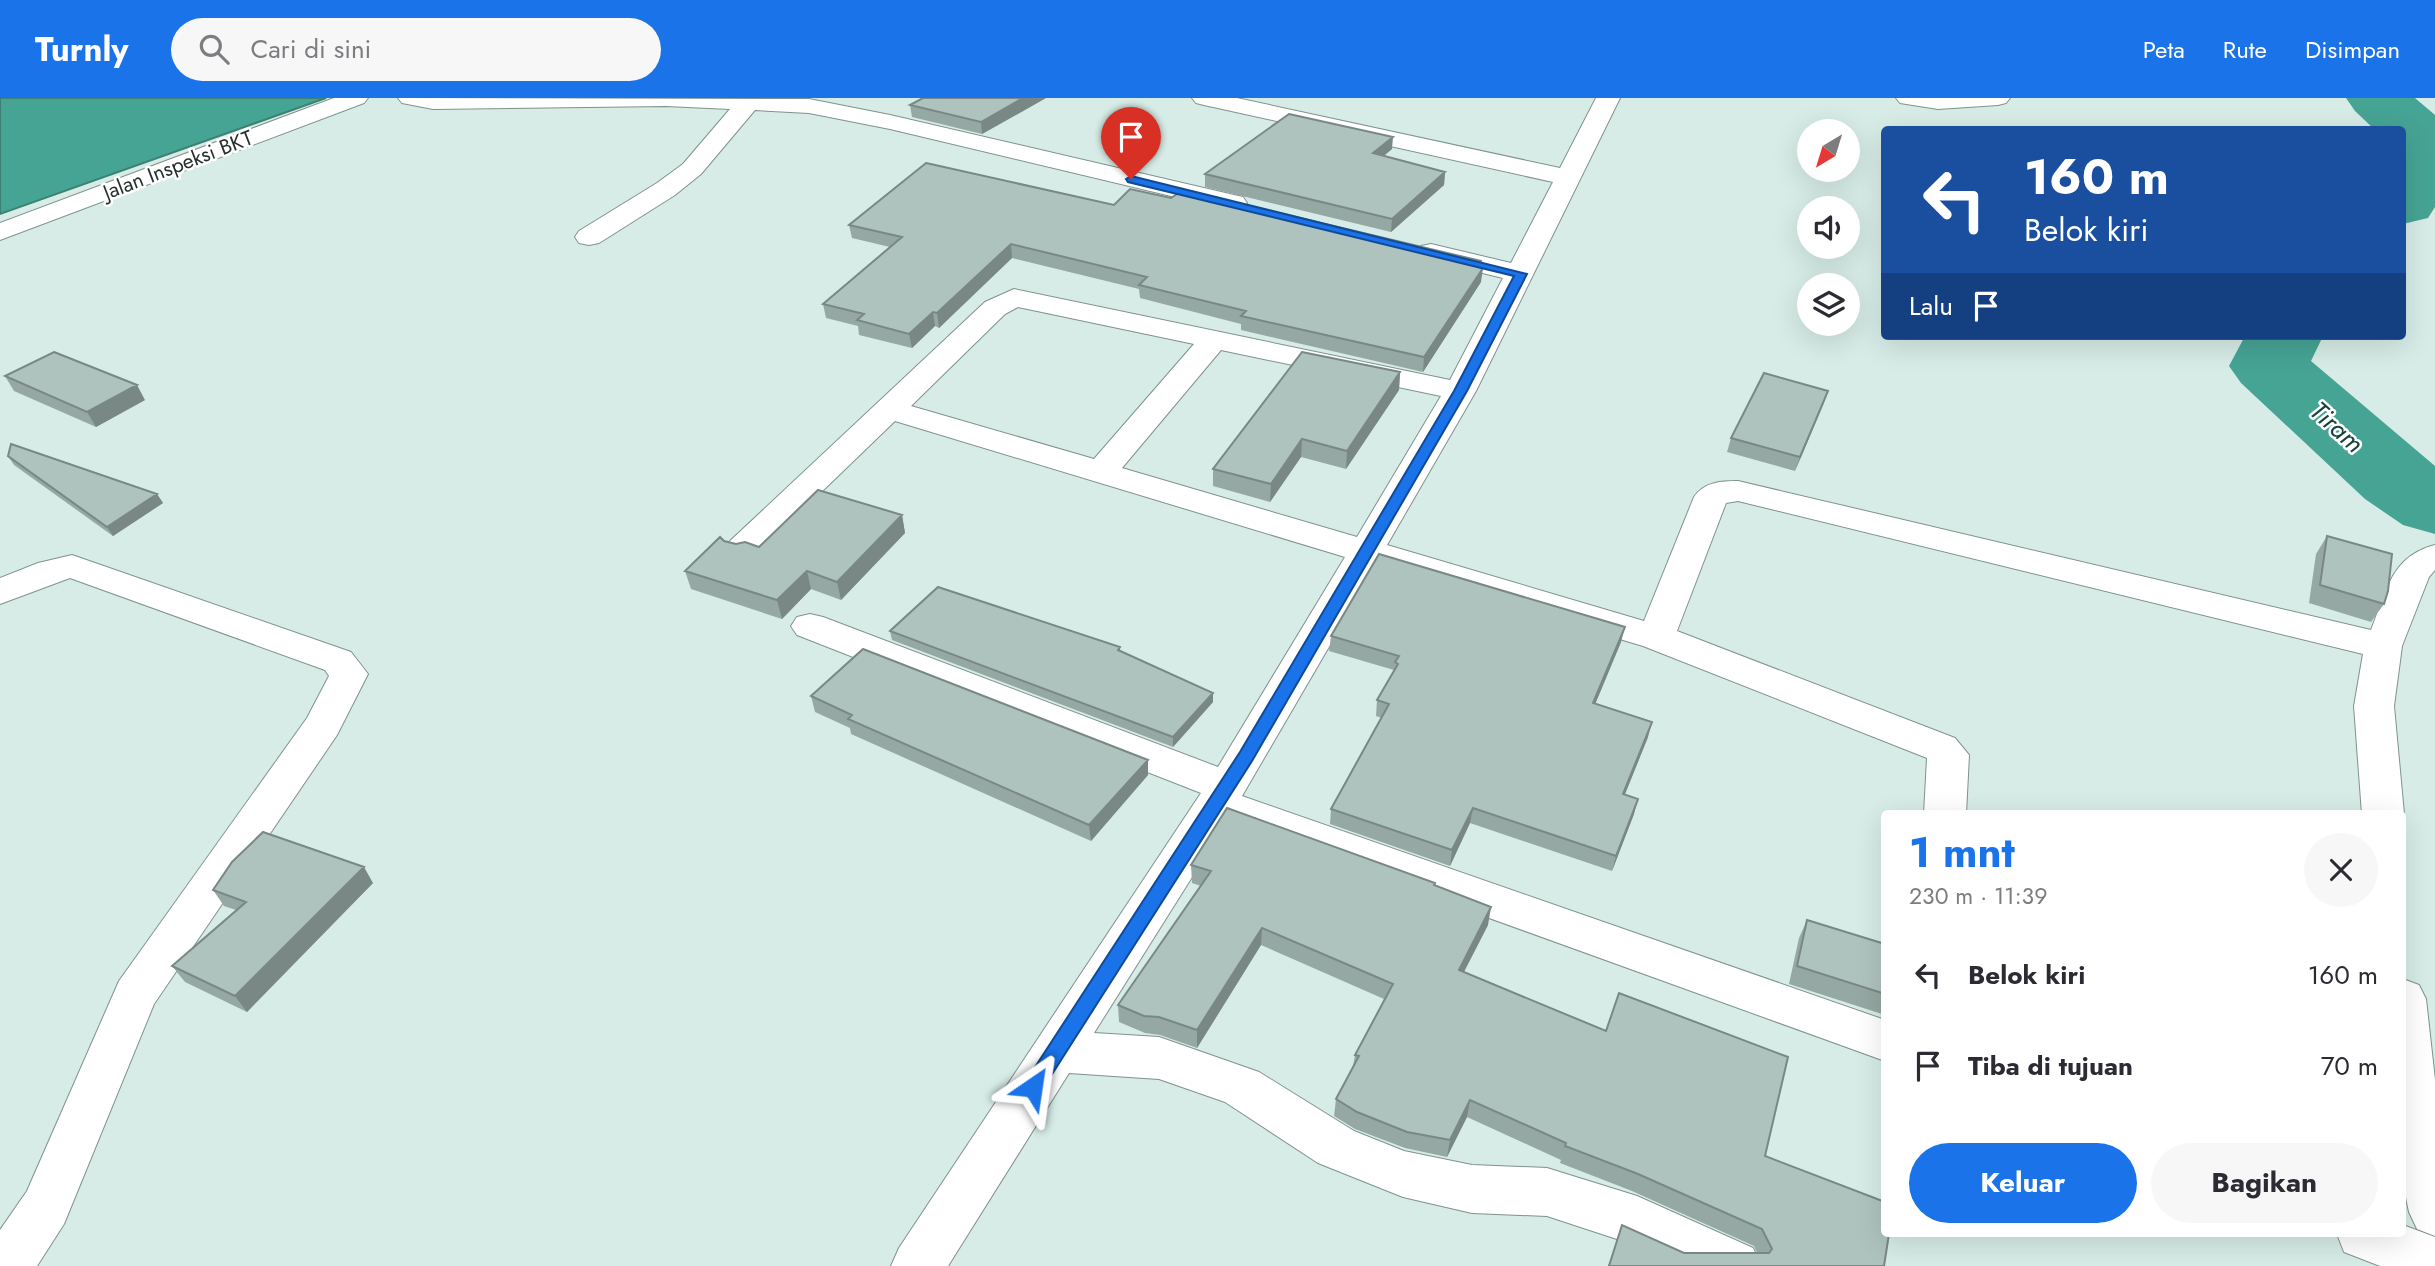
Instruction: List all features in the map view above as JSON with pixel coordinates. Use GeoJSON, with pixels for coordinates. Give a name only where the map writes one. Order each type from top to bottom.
{"type":"FeatureCollection","features":[{"type":"Feature","properties":{"kind":"street","name":"Jalan Inspeksi BKT"},"geometry":{"type":"LineString","coordinates":[[0,232],[356,98]]}},
{"type":"Feature","properties":{"kind":"street"},"geometry":{"type":"LineString","coordinates":[[410,98],[433,102],[666,99],[809,106],[890,122],[1257,209]]}},
{"type":"Feature","properties":{"kind":"street"},"geometry":{"type":"LineString","coordinates":[[1204,98],[1568,178]]}},
{"type":"Feature","properties":{"kind":"street"},"geometry":{"type":"LineString","coordinates":[[918,1266],[1246,757],[1460,391],[1608,98]]}},
{"type":"Feature","properties":{"kind":"street"},"geometry":{"type":"LineString","coordinates":[[1908,98],[1938,102],[1998,98]]}},
{"type":"Feature","properties":{"kind":"street"},"geometry":{"type":"LineString","coordinates":[[589,237],[666,189],[692,169],[749,103]]}},
{"type":"Feature","properties":{"kind":"street"},"geometry":{"type":"LineString","coordinates":[[1403,245],[1521,274]]}},
{"type":"Feature","properties":{"kind":"street"},"geometry":{"type":"LineString","coordinates":[[742,549],[995,308],[1014,298],[1460,391]]}},
{"type":"Feature","properties":{"kind":"street"},"geometry":{"type":"LineString","coordinates":[[1101,472],[1215,339]]}},
{"type":"Feature","properties":{"kind":"street"},"geometry":{"type":"LineString","coordinates":[[888,409],[1656,637],[1941,748],[1949,755],[1945,810]]}},
{"type":"Feature","properties":{"kind":"street"},"geometry":{"type":"LineString","coordinates":[[1656,637],[1711,497],[1723,491],[1738,491],[2383,646]]}},
{"type":"Feature","properties":{"kind":"street"},"geometry":{"type":"LineString","coordinates":[[2383,810],[2374,705],[2383,646],[2412,574],[2423,561],[2435,556]]}},
{"type":"Feature","properties":{"kind":"street"},"geometry":{"type":"LineString","coordinates":[[0,592],[51,571],[72,566],[338,661],[349,674],[323,725],[135,995],[46,1207],[7,1266]]}},
{"type":"Feature","properties":{"kind":"street"},"geometry":{"type":"LineString","coordinates":[[810,626],[1221,794],[1881,1040]]}},
{"type":"Feature","properties":{"kind":"street"},"geometry":{"type":"LineString","coordinates":[[2406,1031],[2415,1126],[2435,1212]]}},
{"type":"Feature","properties":{"kind":"street"},"geometry":{"type":"LineString","coordinates":[[1055,1051],[1159,1058],[1242,1087],[1336,1147],[1403,1174],[1472,1189],[1547,1192],[1637,1220],[1734,1266]]}},
{"type":"Feature","properties":{"kind":"street"},"geometry":{"type":"LineString","coordinates":[[2370,1237],[2435,1263]]}},
{"type":"Feature","properties":{"kind":"shaded area"},"geometry":{"type":"Polygon","coordinates":[[[0,98],[326,98],[0,214],[0,98]]]}},
{"type":"Feature","properties":{"kind":"building"},"geometry":{"type":"Polygon","coordinates":[[[923,98],[1023,98],[981,122],[910,105],[923,98]]]}},
{"type":"Feature","properties":{"kind":"building"},"geometry":{"type":"Polygon","coordinates":[[[1289,114],[1393,137],[1373,153],[1445,172],[1392,219],[1205,174],[1289,114]]]}},
{"type":"Feature","properties":{"kind":"building"},"geometry":{"type":"Polygon","coordinates":[[[926,163],[1114,205],[1130,189],[1171,198],[1183,190],[1481,261],[1478,267],[1483,268],[1424,357],[1241,316],[1246,311],[1139,285],[1147,277],[1011,244],[937,313],[933,312],[909,334],[857,320],[864,314],[823,304],[902,237],[849,225],[926,163]]]}},
{"type":"Feature","properties":{"kind":"building"},"geometry":{"type":"Polygon","coordinates":[[[54,352],[137,385],[87,412],[5,376],[54,352]]]}},
{"type":"Feature","properties":{"kind":"building"},"geometry":{"type":"Polygon","coordinates":[[[1302,352],[1400,372],[1347,451],[1302,439],[1271,484],[1213,469],[1302,352]]]}},
{"type":"Feature","properties":{"kind":"building"},"geometry":{"type":"Polygon","coordinates":[[[1764,373],[1828,391],[1800,457],[1731,438],[1764,373]]]}},
{"type":"Feature","properties":{"kind":"building"},"geometry":{"type":"Polygon","coordinates":[[[11,444],[157,494],[107,527],[8,456],[11,444]]]}},
{"type":"Feature","properties":{"kind":"building"},"geometry":{"type":"Polygon","coordinates":[[[818,490],[902,515],[837,582],[807,571],[777,600],[685,571],[720,537],[724,541],[736,544],[745,542],[759,547],[818,490]]]}},
{"type":"Feature","properties":{"kind":"building"},"geometry":{"type":"Polygon","coordinates":[[[2327,536],[2392,554],[2384,604],[2320,585],[2327,536]]]}},
{"type":"Feature","properties":{"kind":"building"},"geometry":{"type":"Polygon","coordinates":[[[1379,554],[1625,627],[1593,703],[1652,722],[1623,794],[1638,799],[1616,856],[1473,808],[1452,850],[1331,809],[1389,704],[1377,700],[1398,664],[1395,662],[1399,656],[1331,636],[1379,554]]]}},
{"type":"Feature","properties":{"kind":"building"},"geometry":{"type":"Polygon","coordinates":[[[938,587],[1120,647],[1118,650],[1213,693],[1173,737],[890,631],[938,587]]]}},
{"type":"Feature","properties":{"kind":"building"},"geometry":{"type":"Polygon","coordinates":[[[863,649],[1148,760],[1089,825],[848,719],[852,715],[811,696],[863,649]]]}},
{"type":"Feature","properties":{"kind":"building"},"geometry":{"type":"Polygon","coordinates":[[[1227,808],[1435,883],[1434,885],[1491,907],[1459,970],[1606,1031],[1619,993],[1788,1057],[1765,1156],[1881,1200],[1881,1237],[1889,1237],[1884,1266],[1609,1266],[1622,1225],[1684,1253],[1769,1253],[1772,1249],[1762,1229],[1638,1174],[1565,1146],[1566,1143],[1470,1100],[1450,1140],[1407,1132],[1357,1112],[1336,1099],[1359,1056],[1355,1055],[1393,984],[1262,928],[1197,1030],[1159,1017],[1144,1016],[1118,1005],[1211,871],[1191,865],[1227,808]]]}},
{"type":"Feature","properties":{"kind":"building"},"geometry":{"type":"Polygon","coordinates":[[[263,832],[364,867],[235,996],[172,966],[246,902],[213,890],[232,862],[263,832]]]}},
{"type":"Feature","properties":{"kind":"building"},"geometry":{"type":"Polygon","coordinates":[[[1807,920],[1881,943],[1881,993],[1797,966],[1807,920]]]}},
{"type":"Feature","properties":{"kind":"waterway","name":"Tiram"},"geometry":{"type":"LineString","coordinates":[[2377,98],[2416,132],[2406,187]]}},
{"type":"Feature","properties":{"kind":"waterway","name":"Tiram"},"geometry":{"type":"LineString","coordinates":[[2282,340],[2269,366],[2396,480],[2435,506]]}},
{"type":"Feature","properties":{"kind":"route"},"geometry":{"type":"LineString","coordinates":[[1033,1087],[1246,757],[1460,391],[1521,274],[1131,179]]}}]}
